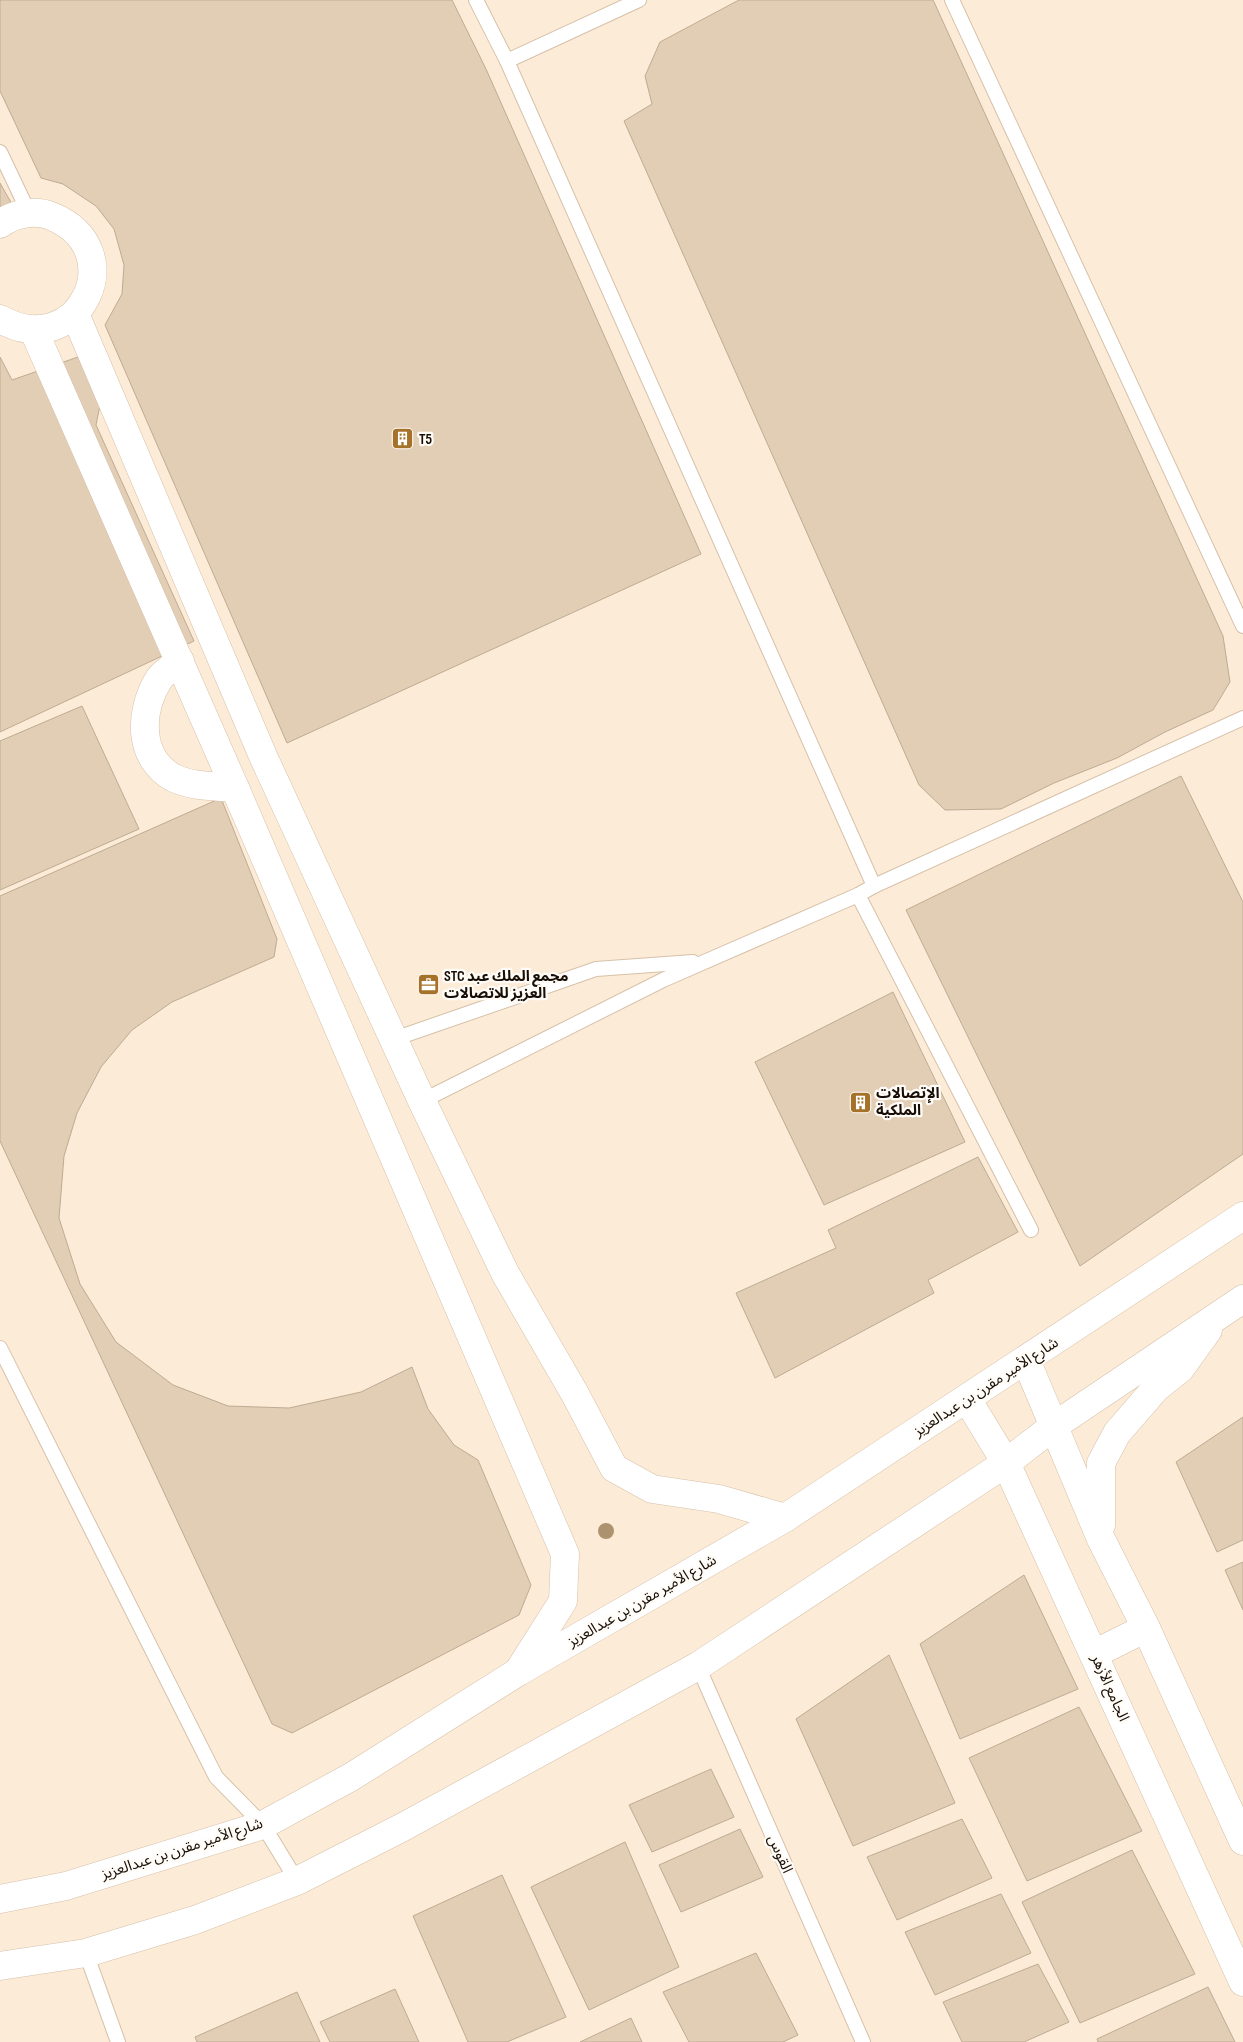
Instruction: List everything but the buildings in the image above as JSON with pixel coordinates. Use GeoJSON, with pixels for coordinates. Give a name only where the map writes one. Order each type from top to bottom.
{"type":"FeatureCollection","features":[{"type":"Feature","properties":{"kind":"street"},"geometry":{"type":"LineString","coordinates":[[0,224],[15,216],[29,213],[47,214],[64,221],[78,232],[88,248],[93,265],[92,283],[86,300],[75,314],[62,323],[49,329],[34,331],[14,327],[0,320]]}},
{"type":"Feature","properties":{"kind":"street"},"geometry":{"type":"LineString","coordinates":[[75,314],[263,756],[422,1101],[505,1273],[575,1394],[614,1468],[652,1489],[719,1499],[786,1518]]}},
{"type":"Feature","properties":{"kind":"street"},"geometry":{"type":"LineString","coordinates":[[34,331],[180,661],[565,1554],[563,1601],[518,1672]]}},
{"type":"Feature","properties":{"kind":"street"},"geometry":{"type":"LineString","coordinates":[[180,661],[160,678],[149,699],[144,725],[146,745],[158,766],[175,778],[197,785],[235,788]]}},
{"type":"Feature","properties":{"kind":"street","name":"شارع الأمير مقرن بن عبدالعزيز"},"geometry":{"type":"LineString","coordinates":[[0,1898],[66,1886],[263,1825],[351,1778],[518,1672],[786,1518],[1243,1216]]}},
{"type":"Feature","properties":{"kind":"street"},"geometry":{"type":"LineString","coordinates":[[0,1966],[86,1954],[195,1920],[297,1881],[403,1827],[698,1666],[1006,1462],[1054,1426],[1243,1299]]}},
{"type":"Feature","properties":{"kind":"street"},"geometry":{"type":"LineString","coordinates":[[1101,1539],[1101,1462],[1117,1434],[1156,1388],[1180,1369],[1219,1315]]}},
{"type":"Feature","properties":{"kind":"street"},"geometry":{"type":"LineString","coordinates":[[1026,1360],[1101,1539],[1146,1628],[1243,1841]]}},
{"type":"Feature","properties":{"kind":"street","name":"الجامع الأزهر"},"geometry":{"type":"LineString","coordinates":[[968,1399],[1006,1462],[1243,1982]]}},
{"type":"Feature","properties":{"kind":"street"},"geometry":{"type":"LineString","coordinates":[[1094,1654],[1146,1628]]}},
{"type":"Feature","properties":{"kind":"lane"},"geometry":{"type":"LineString","coordinates":[[476,0],[507,61],[874,886]]}},
{"type":"Feature","properties":{"kind":"lane"},"geometry":{"type":"LineString","coordinates":[[507,61],[639,0]]}},
{"type":"Feature","properties":{"kind":"lane"},"geometry":{"type":"LineString","coordinates":[[952,0],[1243,626]]}},
{"type":"Feature","properties":{"kind":"lane"},"geometry":{"type":"LineString","coordinates":[[0,152],[29,213]]}},
{"type":"Feature","properties":{"kind":"lane"},"geometry":{"type":"LineString","coordinates":[[422,1101],[701,962],[858,895],[1243,718]]}},
{"type":"Feature","properties":{"kind":"lane"},"geometry":{"type":"LineString","coordinates":[[858,895],[1031,1230]]}},
{"type":"Feature","properties":{"kind":"lane"},"geometry":{"type":"LineString","coordinates":[[394,1039],[596,969],[701,962]]}},
{"type":"Feature","properties":{"kind":"lane"},"geometry":{"type":"LineString","coordinates":[[0,1348],[216,1777],[263,1825],[297,1881]]}},
{"type":"Feature","properties":{"kind":"lane","name":"القوس"},"geometry":{"type":"LineString","coordinates":[[698,1666],[863,2042]]}},
{"type":"Feature","properties":{"kind":"lane"},"geometry":{"type":"LineString","coordinates":[[86,1954],[118,2042]]}},
{"type":"Feature","properties":{"kind":"place","name":"T5"},"geometry":{"type":"Point","coordinates":[403,439]}},
{"type":"Feature","properties":{"kind":"place","name":"STC مجمع الملك عبد العزيز للاتصالات"},"geometry":{"type":"Point","coordinates":[428,985]}},
{"type":"Feature","properties":{"kind":"place","name":"الإتصالات الملكية"},"geometry":{"type":"Point","coordinates":[860,1102]}}]}
